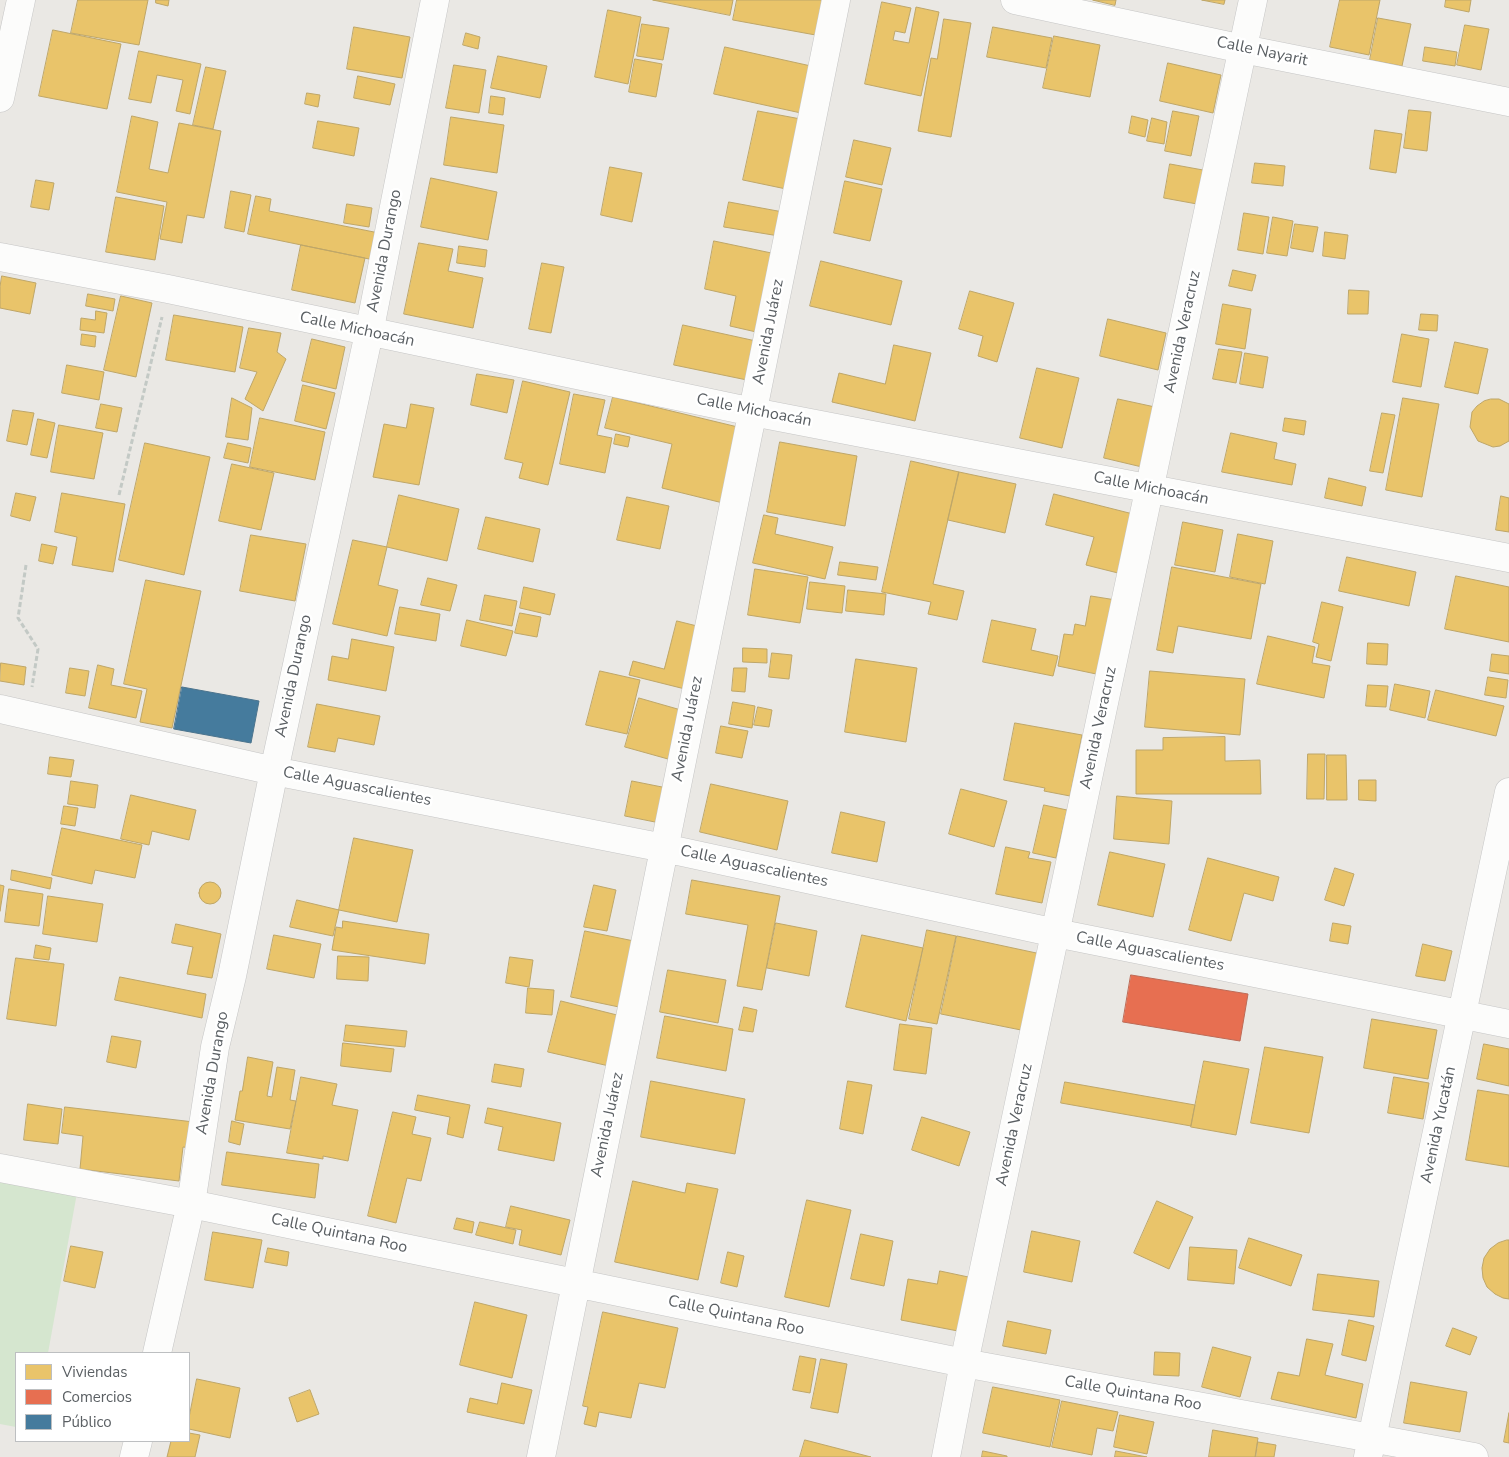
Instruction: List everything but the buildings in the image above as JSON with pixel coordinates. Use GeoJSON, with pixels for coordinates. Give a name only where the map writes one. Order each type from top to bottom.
{"type":"FeatureCollection","features":[{"type":"Feature","properties":{"kind":"street"},"geometry":{"type":"LineString","coordinates":[[0,98],[21,0]]}},
{"type":"Feature","properties":{"kind":"street","name":"Avenida Durango"},"geometry":{"type":"LineString","coordinates":[[157,1352],[191,1204],[215,1047],[232,976],[274,771],[369,333],[435,0]]}},
{"type":"Feature","properties":{"kind":"street","name":"Avenida Juárez"},"geometry":{"type":"LineString","coordinates":[[540,1457],[836,0]]}},
{"type":"Feature","properties":{"kind":"street","name":"Calle Nayarit"},"geometry":{"type":"LineString","coordinates":[[1015,0],[1243,49],[1509,102]]}},
{"type":"Feature","properties":{"kind":"street","name":"Avenida Veracruz"},"geometry":{"type":"LineString","coordinates":[[946,1457],[964,1363],[1253,0]]}},
{"type":"Feature","properties":{"kind":"street","name":"Calle Michoacán"},"geometry":{"type":"LineString","coordinates":[[0,257],[168,290],[752,412],[1509,558]]}},
{"type":"Feature","properties":{"kind":"street","name":"Calle Aguascalientes"},"geometry":{"type":"LineString","coordinates":[[0,709],[274,771],[664,848],[1056,933],[1509,1024]]}},
{"type":"Feature","properties":{"kind":"street","name":"Avenida Yucatán"},"geometry":{"type":"LineString","coordinates":[[1370,1447],[1509,792]]}},
{"type":"Feature","properties":{"kind":"street","name":"Calle Quintana Roo"},"geometry":{"type":"LineString","coordinates":[[0,1168],[191,1204],[1370,1447],[1474,1457]]}},
{"type":"Feature","properties":{"kind":"street"},"geometry":{"type":"LineString","coordinates":[[134,1457],[138,1442]]}},
{"type":"Feature","properties":{"kind":"path"},"geometry":{"type":"LineString","coordinates":[[119,495],[168,290]]}},
{"type":"Feature","properties":{"kind":"path"},"geometry":{"type":"LineString","coordinates":[[26,565],[18,618],[38,649],[28,715]]}},
{"type":"Feature","properties":{"kind":"green space"},"geometry":{"type":"Polygon","coordinates":[[[0,1180],[77,1193],[48,1352],[15,1352],[15,1427],[0,1424],[0,1180]]]}}]}
